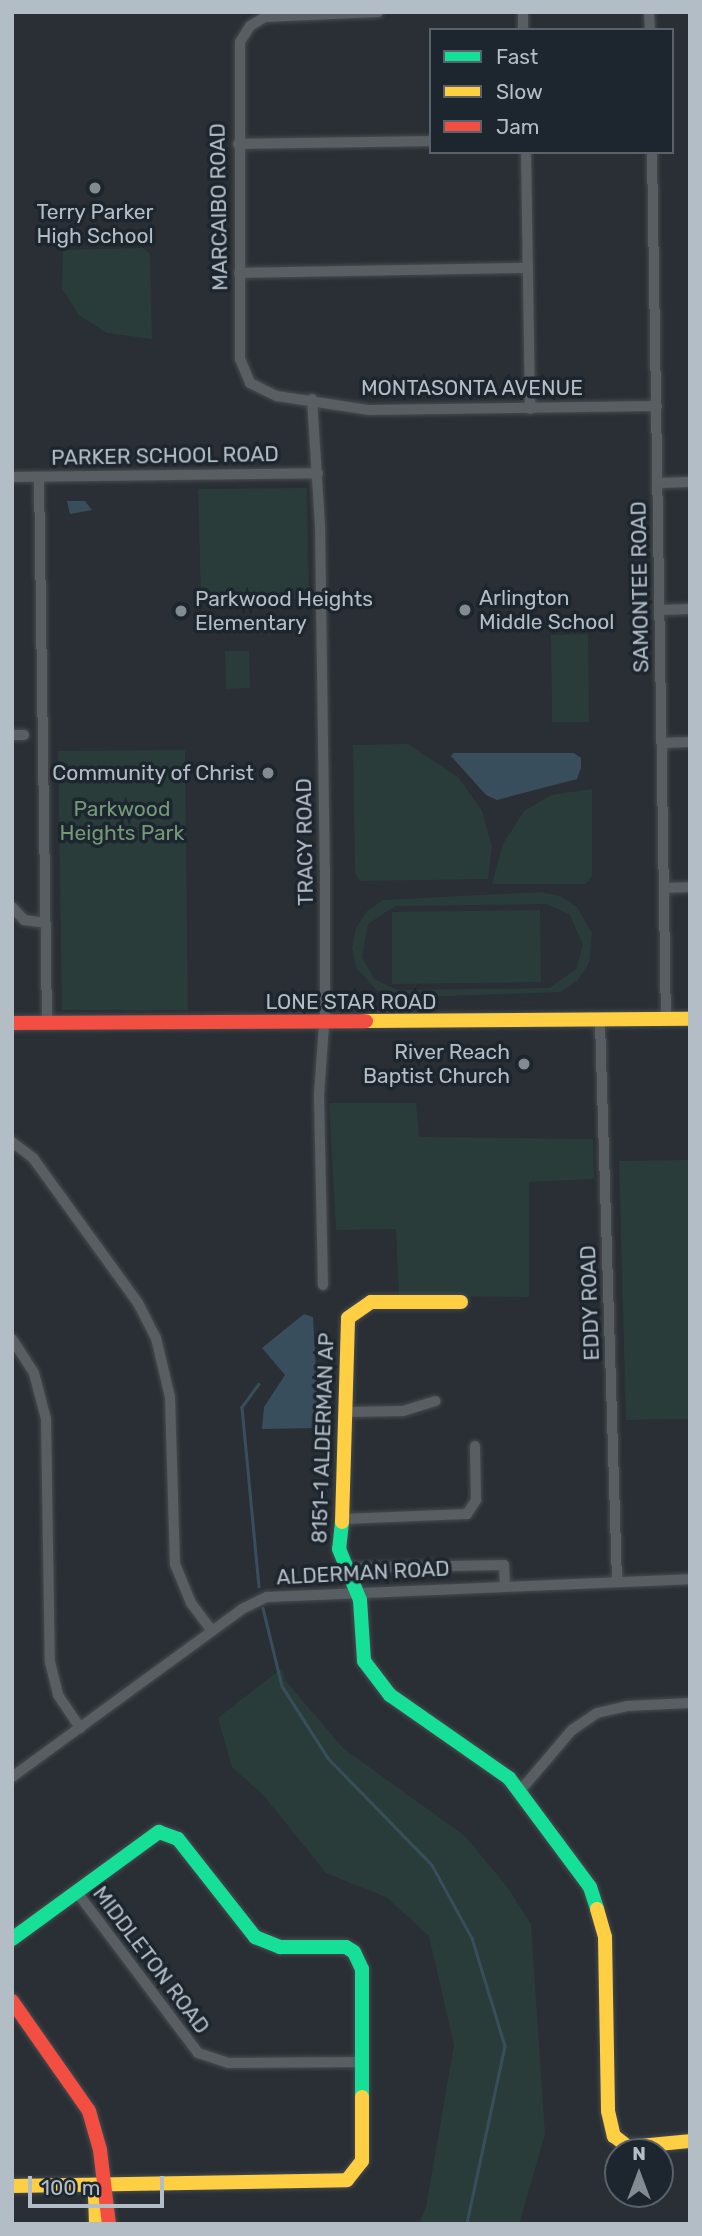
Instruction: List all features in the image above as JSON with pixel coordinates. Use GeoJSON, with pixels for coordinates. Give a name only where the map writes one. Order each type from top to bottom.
{"type":"FeatureCollection","features":[{"type":"Feature","properties":{"kind":"street","name":"MARCAIBO ROAD"},"geometry":{"type":"LineString","coordinates":[[250,383],[240,359],[237,57],[245,31],[275,15],[378,12]]}},
{"type":"Feature","properties":{"kind":"street"},"geometry":{"type":"LineString","coordinates":[[238,144],[429,141]]}},
{"type":"Feature","properties":{"kind":"street"},"geometry":{"type":"LineString","coordinates":[[526,154],[530,409]]}},
{"type":"Feature","properties":{"kind":"street","name":"SAMONTEE ROAD"},"geometry":{"type":"LineString","coordinates":[[652,154],[666,1020]]}},
{"type":"Feature","properties":{"kind":"street"},"geometry":{"type":"LineString","coordinates":[[239,273],[528,268]]}},
{"type":"Feature","properties":{"kind":"street","name":"MONTASONTA AVENUE"},"geometry":{"type":"LineString","coordinates":[[250,383],[269,394],[312,398],[368,410],[657,406]]}},
{"type":"Feature","properties":{"kind":"street","name":"TRACY ROAD"},"geometry":{"type":"LineString","coordinates":[[312,398],[318,473],[324,1023],[318,1095],[323,1285]]}},
{"type":"Feature","properties":{"kind":"street","name":"PARKER SCHOOL ROAD"},"geometry":{"type":"LineString","coordinates":[[12,477],[318,473]]}},
{"type":"Feature","properties":{"kind":"street"},"geometry":{"type":"LineString","coordinates":[[39,477],[47,1023]]}},
{"type":"Feature","properties":{"kind":"street"},"geometry":{"type":"LineString","coordinates":[[658,483],[690,482]]}},
{"type":"Feature","properties":{"kind":"street"},"geometry":{"type":"LineString","coordinates":[[660,610],[690,609]]}},
{"type":"Feature","properties":{"kind":"street"},"geometry":{"type":"LineString","coordinates":[[662,743],[690,742]]}},
{"type":"Feature","properties":{"kind":"street"},"geometry":{"type":"LineString","coordinates":[[665,888],[690,887]]}},
{"type":"Feature","properties":{"kind":"street"},"geometry":{"type":"LineString","coordinates":[[12,907],[24,920],[45,923]]}},
{"type":"Feature","properties":{"kind":"street","name":"LONE STAR ROAD"},"geometry":{"type":"LineString","coordinates":[[12,1023],[600,1022],[690,1019]]}},
{"type":"Feature","properties":{"kind":"street","name":"EDDY ROAD"},"geometry":{"type":"LineString","coordinates":[[600,1022],[617,1582]]}},
{"type":"Feature","properties":{"kind":"street"},"geometry":{"type":"LineString","coordinates":[[12,1142],[33,1158],[138,1303],[156,1338],[170,1397],[175,1564],[191,1603],[212,1631]]}},
{"type":"Feature","properties":{"kind":"street","name":"8151-1 ALDERMAN AP"},"geometry":{"type":"LineString","coordinates":[[461,1302],[372,1302],[354,1310],[347,1326],[343,1519],[339,1549],[360,1600],[364,1661],[377,1684],[492,1764],[520,1791],[590,1887],[603,1921],[608,2111],[614,2136],[628,2147],[690,2141]]}},
{"type":"Feature","properties":{"kind":"street"},"geometry":{"type":"LineString","coordinates":[[12,1339],[34,1373],[46,1419],[50,1662],[58,1695],[80,1728]]}},
{"type":"Feature","properties":{"kind":"street"},"geometry":{"type":"LineString","coordinates":[[346,1412],[403,1411],[436,1401]]}},
{"type":"Feature","properties":{"kind":"street"},"geometry":{"type":"LineString","coordinates":[[343,1519],[467,1514],[476,1500],[475,1446]]}},
{"type":"Feature","properties":{"kind":"street"},"geometry":{"type":"LineString","coordinates":[[348,1571],[504,1565],[505,1586]]}},
{"type":"Feature","properties":{"kind":"street","name":"ALDERMAN ROAD"},"geometry":{"type":"LineString","coordinates":[[12,1777],[212,1631],[267,1597],[355,1591],[690,1579]]}},
{"type":"Feature","properties":{"kind":"street"},"geometry":{"type":"LineString","coordinates":[[520,1791],[572,1730],[597,1713],[628,1706],[690,1703]]}},
{"type":"Feature","properties":{"kind":"street"},"geometry":{"type":"LineString","coordinates":[[12,1939],[159,1832],[178,1839],[255,1937],[280,1947],[332,1946],[354,1952],[362,1969],[362,2161],[354,2176],[337,2182],[12,2186]]}},
{"type":"Feature","properties":{"kind":"street","name":"MIDDLETON ROAD"},"geometry":{"type":"LineString","coordinates":[[76,1891],[198,2053],[228,2063],[362,2062]]}},
{"type":"Feature","properties":{"kind":"street"},"geometry":{"type":"LineString","coordinates":[[12,2001],[89,2111],[100,2150],[102,2185],[108,2197],[109,2224]]}},
{"type":"Feature","properties":{"kind":"street"},"geometry":{"type":"LineString","coordinates":[[96,2224],[95,2197],[102,2185]]}},
{"type":"Feature","properties":{"kind":"green space"},"geometry":{"type":"Polygon","coordinates":[[[143,248],[150,254],[152,339],[107,333],[79,315],[62,289],[63,250],[143,248]]]}},
{"type":"Feature","properties":{"kind":"green space"},"geometry":{"type":"Polygon","coordinates":[[[307,488],[309,598],[201,598],[198,489],[307,488]]]}},
{"type":"Feature","properties":{"kind":"green space"},"geometry":{"type":"Polygon","coordinates":[[[588,634],[589,722],[552,722],[551,635],[588,634]]]}},
{"type":"Feature","properties":{"kind":"green space"},"geometry":{"type":"Polygon","coordinates":[[[225,651],[249,651],[250,688],[226,689],[225,651]]]}},
{"type":"Feature","properties":{"kind":"green space"},"geometry":{"type":"Polygon","coordinates":[[[408,744],[458,777],[482,811],[492,847],[488,879],[360,881],[355,874],[353,745],[408,744]]]}},
{"type":"Feature","properties":{"kind":"green space","name":"Parkwood Heights Park"},"geometry":{"type":"Polygon","coordinates":[[[185,750],[188,1010],[62,1010],[58,751],[185,750]]]}},
{"type":"Feature","properties":{"kind":"green space"},"geometry":{"type":"Polygon","coordinates":[[[592,789],[592,876],[586,884],[492,884],[503,844],[524,811],[551,795],[592,789]]]}},
{"type":"Feature","properties":{"kind":"green space"},"geometry":{"type":"Polygon","coordinates":[[[540,892],[560,896],[577,907],[592,933],[589,963],[578,980],[561,992],[395,998],[376,990],[356,967],[352,948],[356,928],[367,911],[383,900],[540,892]],[[547,904],[395,906],[368,924],[362,957],[374,979],[397,990],[549,988],[576,969],[583,945],[570,915],[547,904]]]}},
{"type":"Feature","properties":{"kind":"green space"},"geometry":{"type":"Polygon","coordinates":[[[540,910],[541,982],[392,984],[392,912],[540,910]]]}},
{"type":"Feature","properties":{"kind":"green space"},"geometry":{"type":"Polygon","coordinates":[[[329,1103],[416,1103],[419,1137],[593,1139],[594,1179],[529,1182],[529,1297],[399,1296],[396,1229],[336,1230],[329,1103]]]}},
{"type":"Feature","properties":{"kind":"green space"},"geometry":{"type":"Polygon","coordinates":[[[690,1160],[690,1419],[626,1420],[619,1161],[690,1160]]]}},
{"type":"Feature","properties":{"kind":"green space"},"geometry":{"type":"Polygon","coordinates":[[[282,1668],[285,1680],[344,1749],[465,1836],[508,1888],[531,1924],[545,2134],[519,2224],[419,2224],[426,2207],[454,2045],[429,1936],[386,1897],[326,1873],[264,1796],[232,1767],[218,1718],[282,1668]]]}},
{"type":"Feature","properties":{"kind":"water"},"geometry":{"type":"Polygon","coordinates":[[[67,501],[85,501],[92,510],[70,514],[67,501]]]}},
{"type":"Feature","properties":{"kind":"water"},"geometry":{"type":"Polygon","coordinates":[[[453,753],[574,753],[581,758],[581,768],[577,779],[497,800],[486,795],[451,756],[453,753]]]}},
{"type":"Feature","properties":{"kind":"water"},"geometry":{"type":"Polygon","coordinates":[[[304,1314],[313,1317],[319,1428],[262,1429],[264,1407],[285,1375],[262,1348],[304,1314]]]}},
{"type":"Feature","properties":{"kind":"waterway"},"geometry":{"type":"LineString","coordinates":[[259,1384],[242,1407],[259,1586]]}},
{"type":"Feature","properties":{"kind":"waterway"},"geometry":{"type":"LineString","coordinates":[[263,1608],[282,1686],[328,1758],[432,1865],[472,1938],[505,2046],[467,2224]]}},
{"type":"Feature","properties":{"kind":"traffic: fast"},"geometry":{"type":"LineString","coordinates":[[342,1522],[339,1549],[360,1600],[364,1661],[390,1695],[509,1778],[590,1887],[597,1909]]}},
{"type":"Feature","properties":{"kind":"traffic: fast"},"geometry":{"type":"LineString","coordinates":[[12,1939],[159,1832],[178,1839],[255,1937],[280,1947],[346,1947],[354,1952],[362,1969],[362,2097]]}},
{"type":"Feature","properties":{"kind":"traffic: slow"},"geometry":{"type":"LineString","coordinates":[[366,1021],[690,1019]]}},
{"type":"Feature","properties":{"kind":"traffic: slow"},"geometry":{"type":"LineString","coordinates":[[342,1522],[348,1318],[371,1302],[461,1302]]}},
{"type":"Feature","properties":{"kind":"traffic: slow"},"geometry":{"type":"LineString","coordinates":[[597,1909],[605,1937],[608,2111],[614,2136],[628,2147],[690,2141]]}},
{"type":"Feature","properties":{"kind":"traffic: slow"},"geometry":{"type":"LineString","coordinates":[[12,2186],[347,2180],[362,2161],[362,2097]]}},
{"type":"Feature","properties":{"kind":"traffic: slow"},"geometry":{"type":"LineString","coordinates":[[96,2224],[95,2197],[101,2185]]}},
{"type":"Feature","properties":{"kind":"traffic: jam"},"geometry":{"type":"LineString","coordinates":[[12,1023],[366,1021]]}},
{"type":"Feature","properties":{"kind":"traffic: jam"},"geometry":{"type":"LineString","coordinates":[[12,2001],[89,2111],[100,2150],[109,2224]]}},
{"type":"Feature","properties":{"kind":"place","name":"Terry Parker High School"},"geometry":{"type":"Point","coordinates":[95,188]}},
{"type":"Feature","properties":{"kind":"place","name":"Arlington Middle School"},"geometry":{"type":"Point","coordinates":[465,610]}},
{"type":"Feature","properties":{"kind":"place","name":"Parkwood Heights Elementary"},"geometry":{"type":"Point","coordinates":[181,611]}},
{"type":"Feature","properties":{"kind":"place","name":"Community of Christ"},"geometry":{"type":"Point","coordinates":[268,773]}},
{"type":"Feature","properties":{"kind":"place","name":"River Reach Baptist Church"},"geometry":{"type":"Point","coordinates":[524,1064]}}]}
